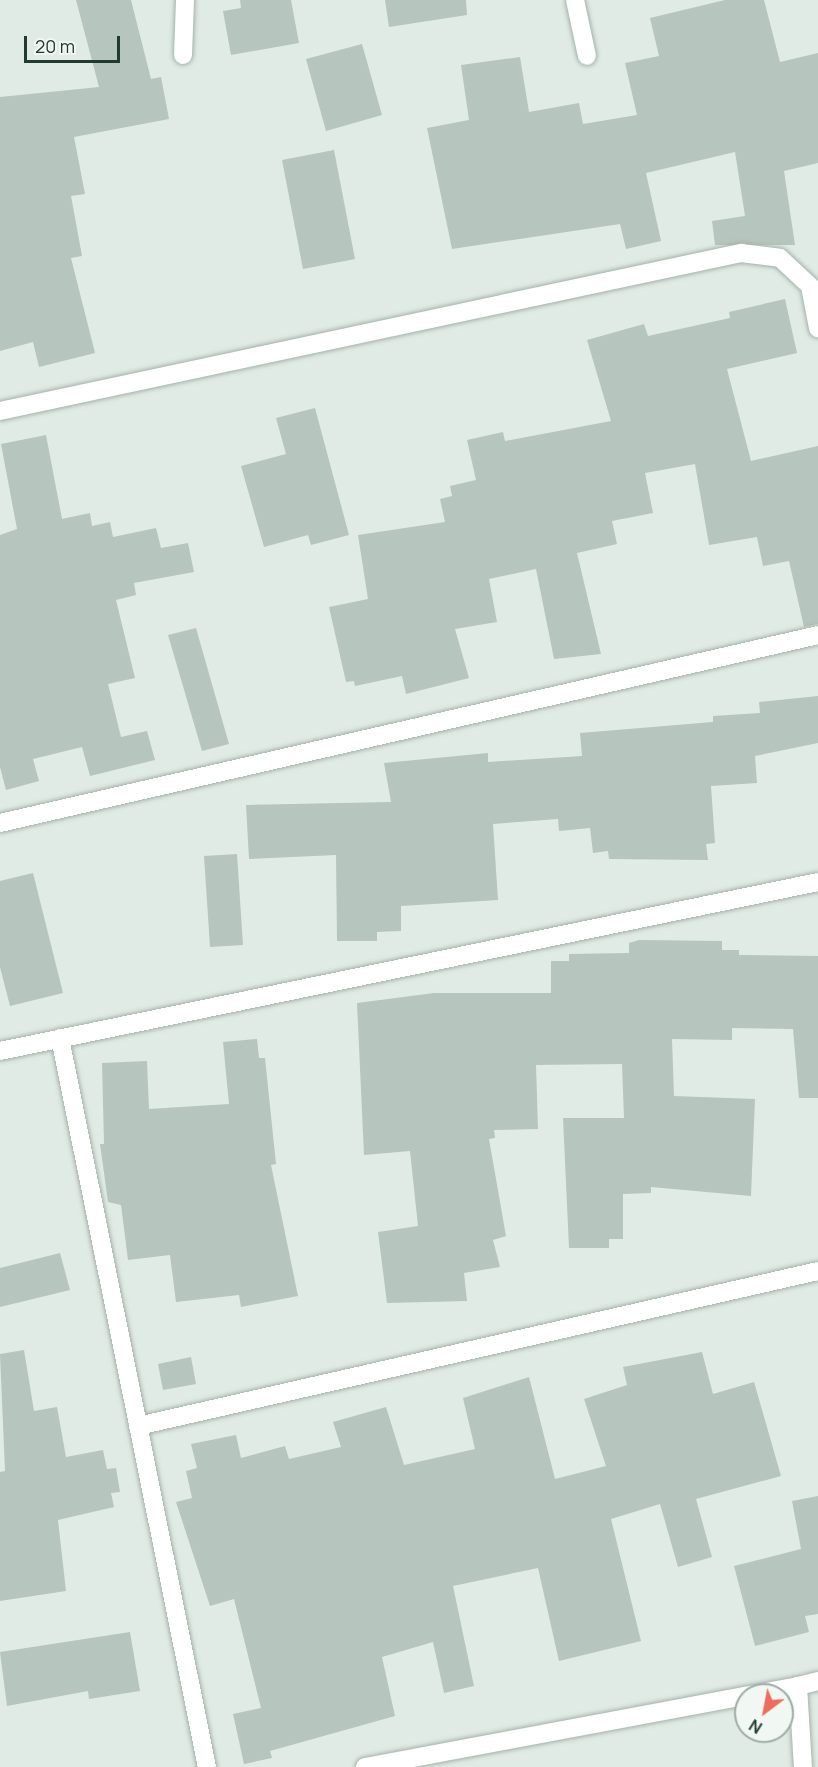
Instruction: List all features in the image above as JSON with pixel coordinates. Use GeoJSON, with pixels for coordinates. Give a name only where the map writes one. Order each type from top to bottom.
{"type":"FeatureCollection","features":[{"type":"Feature","properties":{"kind":"street"},"geometry":{"type":"LineString","coordinates":[[183,55],[185,0]]}},
{"type":"Feature","properties":{"kind":"street"},"geometry":{"type":"LineString","coordinates":[[575,0],[587,56]]}},
{"type":"Feature","properties":{"kind":"street"},"geometry":{"type":"LineString","coordinates":[[0,411],[741,253],[780,258],[810,286],[818,328]]}},
{"type":"Feature","properties":{"kind":"street"},"geometry":{"type":"LineString","coordinates":[[0,823],[818,635]]}},
{"type":"Feature","properties":{"kind":"street"},"geometry":{"type":"LineString","coordinates":[[0,1051],[818,882]]}},
{"type":"Feature","properties":{"kind":"street"},"geometry":{"type":"LineString","coordinates":[[60,1038],[207,1767]]}},
{"type":"Feature","properties":{"kind":"street"},"geometry":{"type":"LineString","coordinates":[[138,1426],[818,1271]]}},
{"type":"Feature","properties":{"kind":"street"},"geometry":{"type":"LineString","coordinates":[[794,1687],[818,1681]]}},
{"type":"Feature","properties":{"kind":"street"},"geometry":{"type":"LineString","coordinates":[[798,1686],[803,1767]]}},
{"type":"Feature","properties":{"kind":"street"},"geometry":{"type":"LineString","coordinates":[[365,1767],[734,1698]]}},
{"type":"Feature","properties":{"kind":"building"},"geometry":{"type":"Polygon","coordinates":[[[76,0],[131,0],[151,79],[161,77],[169,119],[74,137],[85,194],[71,196],[82,256],[71,258],[95,353],[39,367],[33,342],[0,351],[0,97],[99,87],[76,0]]]}},
{"type":"Feature","properties":{"kind":"building"},"geometry":{"type":"Polygon","coordinates":[[[240,0],[291,0],[299,43],[231,55],[223,11],[241,8],[240,0]]]}},
{"type":"Feature","properties":{"kind":"building"},"geometry":{"type":"Polygon","coordinates":[[[385,0],[466,0],[467,15],[389,27],[385,0]]]}},
{"type":"Feature","properties":{"kind":"building"},"geometry":{"type":"Polygon","coordinates":[[[725,0],[764,0],[780,62],[818,53],[818,163],[784,171],[795,245],[715,245],[712,221],[745,216],[735,152],[646,173],[661,241],[626,249],[620,224],[452,249],[427,128],[469,120],[461,65],[520,57],[529,112],[579,103],[583,124],[637,115],[625,63],[659,56],[650,18],[725,0]]]}},
{"type":"Feature","properties":{"kind":"building"},"geometry":{"type":"Polygon","coordinates":[[[362,44],[382,115],[326,131],[306,59],[362,44]]]}},
{"type":"Feature","properties":{"kind":"building"},"geometry":{"type":"Polygon","coordinates":[[[334,150],[355,259],[303,269],[282,160],[334,150]]]}},
{"type":"Feature","properties":{"kind":"building"},"geometry":{"type":"Polygon","coordinates":[[[785,299],[797,353],[727,369],[751,461],[818,446],[818,624],[804,627],[789,561],[763,566],[757,537],[709,545],[695,464],[645,473],[653,513],[612,521],[617,544],[577,553],[601,654],[554,659],[536,569],[489,579],[497,622],[455,629],[469,678],[406,694],[402,676],[355,686],[354,681],[346,682],[329,607],[368,599],[358,535],[445,522],[440,499],[452,496],[450,486],[476,480],[467,440],[503,432],[505,441],[611,421],[587,340],[644,324],[648,336],[730,318],[729,312],[785,299]]]}},
{"type":"Feature","properties":{"kind":"building"},"geometry":{"type":"Polygon","coordinates":[[[315,408],[349,535],[311,545],[308,535],[264,547],[241,466],[286,454],[276,418],[315,408]]]}},
{"type":"Feature","properties":{"kind":"building"},"geometry":{"type":"Polygon","coordinates":[[[46,435],[62,519],[90,513],[92,526],[110,522],[113,537],[156,528],[161,548],[188,543],[194,572],[134,583],[136,595],[116,600],[135,678],[108,684],[121,737],[147,731],[155,760],[90,776],[82,747],[33,759],[39,781],[6,790],[0,767],[0,535],[17,529],[1,444],[46,435]]]}},
{"type":"Feature","properties":{"kind":"building"},"geometry":{"type":"Polygon","coordinates":[[[196,628],[229,744],[202,751],[168,635],[196,628]]]}},
{"type":"Feature","properties":{"kind":"building"},"geometry":{"type":"Polygon","coordinates":[[[818,696],[818,743],[755,756],[757,783],[711,786],[715,843],[706,844],[708,860],[609,859],[608,851],[593,853],[590,828],[559,831],[558,819],[493,824],[498,900],[401,906],[401,931],[377,932],[377,941],[337,941],[336,855],[249,859],[246,805],[391,802],[384,763],[488,753],[488,762],[582,756],[580,733],[713,722],[713,716],[760,713],[759,702],[818,696]]]}},
{"type":"Feature","properties":{"kind":"building"},"geometry":{"type":"Polygon","coordinates":[[[237,854],[243,945],[210,947],[204,856],[237,854]]]}},
{"type":"Feature","properties":{"kind":"building"},"geometry":{"type":"Polygon","coordinates":[[[33,873],[63,993],[10,1006],[0,967],[0,881],[33,873]]]}},
{"type":"Feature","properties":{"kind":"building"},"geometry":{"type":"Polygon","coordinates":[[[639,940],[722,941],[722,950],[739,950],[739,955],[818,956],[818,1098],[799,1098],[793,1029],[732,1028],[732,1040],[672,1039],[674,1096],[755,1099],[751,1196],[651,1187],[651,1193],[623,1194],[623,1239],[609,1239],[609,1248],[569,1248],[563,1118],[624,1118],[622,1064],[536,1065],[538,1129],[494,1130],[495,1138],[489,1139],[506,1236],[493,1240],[500,1267],[464,1273],[467,1301],[387,1303],[378,1232],[418,1226],[410,1151],[364,1155],[357,1003],[434,993],[551,993],[551,961],[569,961],[569,954],[629,953],[629,943],[639,940]]]}},
{"type":"Feature","properties":{"kind":"building"},"geometry":{"type":"Polygon","coordinates":[[[257,1039],[259,1058],[265,1058],[276,1164],[271,1165],[298,1296],[241,1307],[239,1295],[176,1302],[170,1255],[128,1260],[121,1205],[108,1202],[100,1144],[104,1144],[102,1063],[147,1061],[149,1109],[229,1104],[223,1042],[257,1039]]]}},
{"type":"Feature","properties":{"kind":"building"},"geometry":{"type":"Polygon","coordinates":[[[60,1253],[70,1290],[0,1307],[0,1268],[60,1253]]]}},
{"type":"Feature","properties":{"kind":"building"},"geometry":{"type":"Polygon","coordinates":[[[24,1350],[34,1411],[57,1407],[66,1457],[103,1450],[107,1469],[116,1468],[120,1492],[111,1493],[114,1507],[58,1520],[66,1591],[0,1601],[0,1472],[5,1471],[0,1354],[24,1350]]]}},
{"type":"Feature","properties":{"kind":"building"},"geometry":{"type":"Polygon","coordinates":[[[702,1352],[713,1394],[754,1382],[781,1476],[696,1499],[712,1557],[678,1567],[660,1504],[611,1519],[641,1641],[559,1661],[538,1568],[453,1586],[474,1686],[444,1693],[433,1642],[382,1657],[395,1716],[270,1751],[272,1758],[244,1764],[233,1714],[261,1708],[234,1599],[210,1606],[176,1502],[192,1498],[186,1471],[197,1468],[191,1444],[236,1435],[241,1458],[285,1446],[289,1459],[341,1447],[333,1422],[386,1407],[404,1465],[475,1449],[463,1398],[529,1377],[555,1479],[606,1466],[584,1399],[627,1385],[623,1367],[702,1352]]]}},
{"type":"Feature","properties":{"kind":"building"},"geometry":{"type":"Polygon","coordinates":[[[191,1357],[196,1384],[163,1390],[158,1364],[191,1357]]]}},
{"type":"Feature","properties":{"kind":"building"},"geometry":{"type":"Polygon","coordinates":[[[818,1496],[818,1614],[805,1616],[809,1632],[755,1646],[734,1566],[801,1549],[792,1501],[818,1496]]]}},
{"type":"Feature","properties":{"kind":"building"},"geometry":{"type":"Polygon","coordinates":[[[130,1632],[140,1691],[89,1699],[88,1691],[7,1706],[0,1652],[130,1632]]]}}]}
